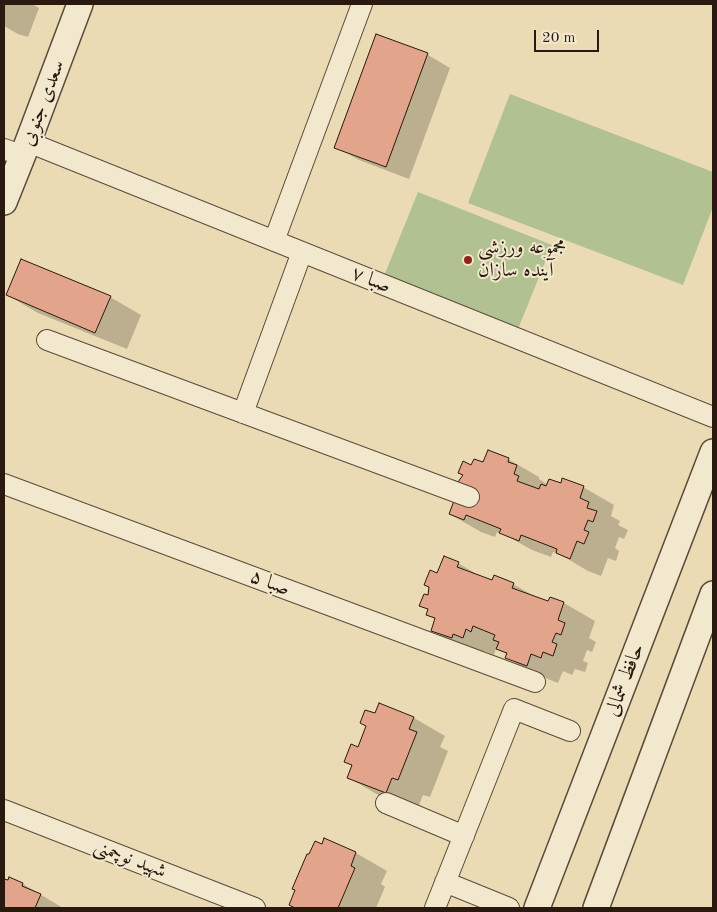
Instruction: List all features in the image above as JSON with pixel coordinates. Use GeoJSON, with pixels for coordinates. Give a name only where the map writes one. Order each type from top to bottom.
{"type":"FeatureCollection","features":[{"type":"Feature","properties":{"kind":"street","name":"سعدی جنوبی"},"geometry":{"type":"LineString","coordinates":[[4,202],[18,149],[80,4]]}},
{"type":"Feature","properties":{"kind":"street"},"geometry":{"type":"LineString","coordinates":[[274,241],[362,4]]}},
{"type":"Feature","properties":{"kind":"street","name":"صبا ۷"},"geometry":{"type":"LineString","coordinates":[[18,149],[274,241],[713,417]]}},
{"type":"Feature","properties":{"kind":"street"},"geometry":{"type":"LineString","coordinates":[[243,413],[302,252]]}},
{"type":"Feature","properties":{"kind":"street"},"geometry":{"type":"LineString","coordinates":[[47,340],[469,497]]}},
{"type":"Feature","properties":{"kind":"street","name":"حافظ شمالی"},"geometry":{"type":"LineString","coordinates":[[537,908],[713,452]]}},
{"type":"Feature","properties":{"kind":"street","name":"صبا ۵"},"geometry":{"type":"LineString","coordinates":[[4,484],[535,682]]}},
{"type":"Feature","properties":{"kind":"street"},"geometry":{"type":"LineString","coordinates":[[596,908],[713,594]]}},
{"type":"Feature","properties":{"kind":"street"},"geometry":{"type":"LineString","coordinates":[[435,908],[514,709],[570,731]]}},
{"type":"Feature","properties":{"kind":"street"},"geometry":{"type":"LineString","coordinates":[[386,804],[464,836]]}},
{"type":"Feature","properties":{"kind":"street","name":"شهید نوچمنی"},"geometry":{"type":"LineString","coordinates":[[4,810],[255,908]]}},
{"type":"Feature","properties":{"kind":"street"},"geometry":{"type":"LineString","coordinates":[[446,882],[509,908]]}},
{"type":"Feature","properties":{"kind":"green space"},"geometry":{"type":"Polygon","coordinates":[[[510,94],[713,172],[713,207],[683,285],[468,203],[510,94]]]}},
{"type":"Feature","properties":{"kind":"green space","name":"مجموعه ورزشی آینده سازان"},"geometry":{"type":"Polygon","coordinates":[[[418,192],[552,245],[518,329],[384,276],[418,192]]]}},
{"type":"Feature","properties":{"kind":"building"},"geometry":{"type":"Polygon","coordinates":[[[376,34],[428,53],[386,167],[334,148],[376,34]]]}},
{"type":"Feature","properties":{"kind":"building"},"geometry":{"type":"Polygon","coordinates":[[[21,259],[111,296],[95,333],[6,295],[21,259]]]}},
{"type":"Feature","properties":{"kind":"building"},"geometry":{"type":"Polygon","coordinates":[[[488,450],[509,458],[508,462],[517,465],[514,474],[519,476],[517,481],[539,489],[541,484],[546,486],[549,479],[561,483],[562,478],[584,486],[580,498],[589,502],[587,508],[597,511],[593,522],[588,520],[584,530],[589,532],[584,544],[577,541],[570,559],[556,553],[557,549],[521,535],[519,541],[499,533],[501,529],[466,515],[464,520],[449,514],[455,498],[448,496],[453,480],[458,482],[463,475],[458,473],[463,461],[471,465],[474,459],[483,462],[488,450]]]}},
{"type":"Feature","properties":{"kind":"building"},"geometry":{"type":"Polygon","coordinates":[[[444,556],[459,562],[457,567],[492,580],[494,575],[514,583],[512,588],[548,601],[550,597],[564,602],[558,620],[565,623],[561,635],[556,633],[552,642],[557,644],[553,656],[543,652],[541,658],[531,654],[527,666],[505,658],[507,653],[496,649],[499,642],[493,640],[495,635],[473,626],[471,632],[466,629],[463,638],[453,634],[452,638],[431,631],[435,618],[426,615],[428,609],[419,606],[424,594],[428,595],[429,587],[424,585],[430,570],[437,573],[444,556]]]}},
{"type":"Feature","properties":{"kind":"building"},"geometry":{"type":"Polygon","coordinates":[[[379,703],[414,717],[409,729],[417,732],[398,780],[392,778],[386,793],[347,778],[352,765],[344,762],[351,744],[358,747],[366,726],[360,723],[365,710],[375,713],[379,703]]]}},
{"type":"Feature","properties":{"kind":"building"},"geometry":{"type":"Polygon","coordinates":[[[324,838],[356,852],[351,866],[355,868],[338,908],[295,908],[289,905],[295,890],[292,889],[307,854],[309,854],[315,841],[322,844],[324,838]]]}},
{"type":"Feature","properties":{"kind":"building"},"geometry":{"type":"Polygon","coordinates":[[[9,877],[23,883],[22,886],[41,894],[35,908],[4,908],[4,879],[8,880],[9,877]]]}},
{"type":"Feature","properties":{"kind":"place","name":"مجموعه ورزشی آینده سازان"},"geometry":{"type":"Point","coordinates":[468,260]}}]}
